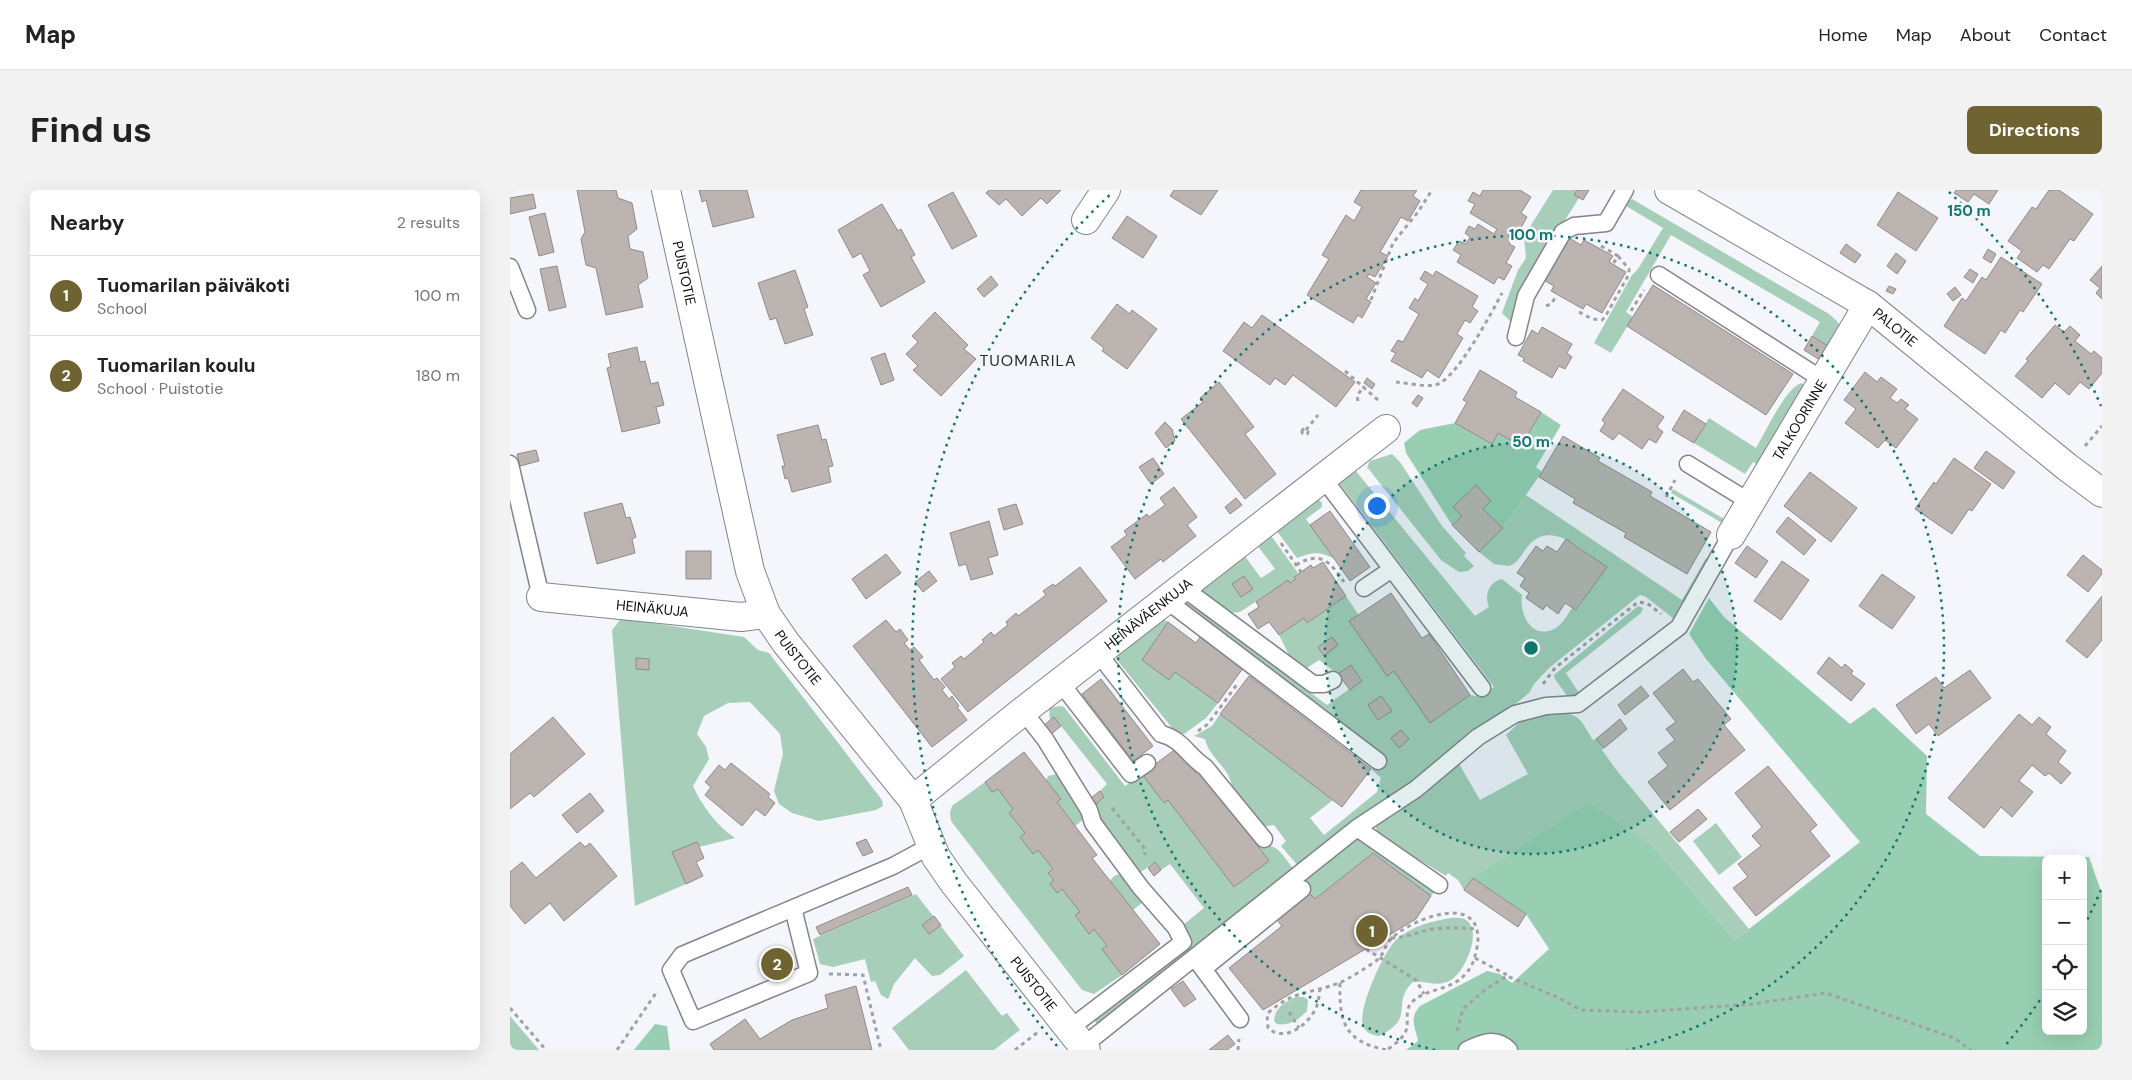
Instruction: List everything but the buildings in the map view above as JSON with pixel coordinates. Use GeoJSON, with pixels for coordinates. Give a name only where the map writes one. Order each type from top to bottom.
{"type":"FeatureCollection","features":[{"type":"Feature","properties":{"kind":"street","name":"PUISTOTIE"},"geometry":{"type":"LineString","coordinates":[[666,190],[750,571],[766,614],[786,643],[913,800],[936,857],[954,883],[1079,1042]]}},
{"type":"Feature","properties":{"kind":"street"},"geometry":{"type":"LineString","coordinates":[[1086,220],[1106,190]]}},
{"type":"Feature","properties":{"kind":"street","name":"PALOTIE"},"geometry":{"type":"LineString","coordinates":[[1669,190],[1868,305],[2067,467],[2102,493]]}},
{"type":"Feature","properties":{"kind":"street","name":"TALKOORINNE"},"geometry":{"type":"LineString","coordinates":[[1731,536],[1868,305]]}},
{"type":"Feature","properties":{"kind":"street","name":"HEINÄVÄENKUJA"},"geometry":{"type":"LineString","coordinates":[[913,800],[1022,711],[1386,429]]}},
{"type":"Feature","properties":{"kind":"street","name":"HEINÄKUJA"},"geometry":{"type":"LineString","coordinates":[[541,597],[741,617],[766,614]]}},
{"type":"Feature","properties":{"kind":"lane"},"geometry":{"type":"LineString","coordinates":[[1516,336],[1526,296],[1563,232],[1574,226],[1606,223],[1625,190]]}},
{"type":"Feature","properties":{"kind":"lane"},"geometry":{"type":"LineString","coordinates":[[510,268],[527,310]]}},
{"type":"Feature","properties":{"kind":"lane"},"geometry":{"type":"LineString","coordinates":[[1659,275],[1823,380]]}},
{"type":"Feature","properties":{"kind":"lane"},"geometry":{"type":"LineString","coordinates":[[510,464],[541,597]]}},
{"type":"Feature","properties":{"kind":"lane"},"geometry":{"type":"LineString","coordinates":[[1688,464],[1750,502]]}},
{"type":"Feature","properties":{"kind":"lane"},"geometry":{"type":"LineString","coordinates":[[1323,478],[1482,688]]}},
{"type":"Feature","properties":{"kind":"lane"},"geometry":{"type":"LineString","coordinates":[[1199,963],[1357,828],[1416,789],[1478,738],[1515,714],[1546,706],[1578,704],[1679,627],[1731,536]]}},
{"type":"Feature","properties":{"kind":"lane"},"geometry":{"type":"LineString","coordinates":[[1364,588],[1392,569]]}},
{"type":"Feature","properties":{"kind":"lane"},"geometry":{"type":"LineString","coordinates":[[1174,594],[1251,665],[1378,761]]}},
{"type":"Feature","properties":{"kind":"lane"},"geometry":{"type":"LineString","coordinates":[[1174,594],[1313,684],[1324,684],[1334,680]]}},
{"type":"Feature","properties":{"kind":"lane"},"geometry":{"type":"LineString","coordinates":[[1098,653],[1162,734],[1170,736],[1178,742],[1198,763],[1205,767],[1264,839]]}},
{"type":"Feature","properties":{"kind":"lane"},"geometry":{"type":"LineString","coordinates":[[1060,682],[1131,774],[1147,763]]}},
{"type":"Feature","properties":{"kind":"lane"},"geometry":{"type":"LineString","coordinates":[[1022,711],[1045,739],[1088,810],[1093,823],[1141,888],[1176,928],[1183,942],[1079,1042]]}},
{"type":"Feature","properties":{"kind":"lane"},"geometry":{"type":"LineString","coordinates":[[1357,828],[1439,885]]}},
{"type":"Feature","properties":{"kind":"lane"},"geometry":{"type":"LineString","coordinates":[[793,908],[809,973],[693,1021],[671,970],[682,955],[793,908],[893,866],[932,845]]}},
{"type":"Feature","properties":{"kind":"lane"},"geometry":{"type":"LineString","coordinates":[[1079,1042],[1199,963],[1302,890]]}},
{"type":"Feature","properties":{"kind":"lane"},"geometry":{"type":"LineString","coordinates":[[1199,963],[1240,1019]]}},
{"type":"Feature","properties":{"kind":"lane"},"geometry":{"type":"LineString","coordinates":[[1467,1050],[1487,1041],[1497,1042],[1509,1050]]}},
{"type":"Feature","properties":{"kind":"path"},"geometry":{"type":"LineString","coordinates":[[1371,300],[1393,243],[1418,212],[1432,190]]}},
{"type":"Feature","properties":{"kind":"path"},"geometry":{"type":"LineString","coordinates":[[1579,312],[1592,319],[1602,320],[1629,274],[1629,270],[1618,256],[1596,243]]}},
{"type":"Feature","properties":{"kind":"path"},"geometry":{"type":"LineString","coordinates":[[1613,264],[1618,256]]}},
{"type":"Feature","properties":{"kind":"path"},"geometry":{"type":"LineString","coordinates":[[1396,382],[1433,386],[1441,383],[1449,376],[1469,350],[1506,286]]}},
{"type":"Feature","properties":{"kind":"path"},"geometry":{"type":"LineString","coordinates":[[1346,371],[1378,400]]}},
{"type":"Feature","properties":{"kind":"path"},"geometry":{"type":"LineString","coordinates":[[1358,401],[1357,396],[1364,386]]}},
{"type":"Feature","properties":{"kind":"path"},"geometry":{"type":"LineString","coordinates":[[1306,430],[1318,415]]}},
{"type":"Feature","properties":{"kind":"path"},"geometry":{"type":"LineString","coordinates":[[1666,497],[1675,481]]}},
{"type":"Feature","properties":{"kind":"path"},"geometry":{"type":"LineString","coordinates":[[1266,522],[1301,572]]}},
{"type":"Feature","properties":{"kind":"path"},"geometry":{"type":"LineString","coordinates":[[1296,565],[1304,560],[1314,558],[1325,559],[1331,564],[1349,589],[1356,591],[1364,588]]}},
{"type":"Feature","properties":{"kind":"path"},"geometry":{"type":"LineString","coordinates":[[1546,706],[1542,686],[1545,679],[1555,668],[1638,602],[1647,603],[1679,627]]}},
{"type":"Feature","properties":{"kind":"path"},"geometry":{"type":"LineString","coordinates":[[1178,742],[1208,724],[1251,665]]}},
{"type":"Feature","properties":{"kind":"path"},"geometry":{"type":"LineString","coordinates":[[1320,988],[1319,1000],[1315,1010],[1299,1028],[1287,1034],[1272,1032],[1268,1028],[1267,1014],[1291,996],[1320,988],[1340,983],[1380,958],[1391,938],[1402,931],[1432,916],[1449,913],[1467,916],[1473,920],[1478,941],[1474,958],[1468,971],[1458,982],[1424,994],[1410,1003],[1407,1012],[1406,1028],[1402,1038],[1387,1050],[1369,1047],[1357,1040],[1346,1027],[1339,1009],[1340,983]]}},
{"type":"Feature","properties":{"kind":"path"},"geometry":{"type":"LineString","coordinates":[[1391,938],[1407,937],[1431,929],[1449,927],[1476,929]]}},
{"type":"Feature","properties":{"kind":"path"},"geometry":{"type":"LineString","coordinates":[[1366,949],[1416,980],[1424,994]]}},
{"type":"Feature","properties":{"kind":"path"},"geometry":{"type":"LineString","coordinates":[[1474,958],[1581,1010],[1642,1012],[1752,1004],[1826,993],[1954,1038],[1971,1050]]}},
{"type":"Feature","properties":{"kind":"path"},"geometry":{"type":"LineString","coordinates":[[618,1050],[671,970]]}},
{"type":"Feature","properties":{"kind":"path"},"geometry":{"type":"LineString","coordinates":[[809,973],[863,975],[881,1050]]}},
{"type":"Feature","properties":{"kind":"path"},"geometry":{"type":"LineString","coordinates":[[1456,1034],[1463,1009],[1486,989],[1508,976]]}},
{"type":"Feature","properties":{"kind":"path"},"geometry":{"type":"LineString","coordinates":[[510,1008],[546,1050]]}},
{"type":"Feature","properties":{"kind":"path"},"geometry":{"type":"LineString","coordinates":[[1288,1012],[1299,1028]]}},
{"type":"Feature","properties":{"kind":"path"},"geometry":{"type":"LineString","coordinates":[[1015,1050],[1039,1031]]}},
{"type":"Feature","properties":{"kind":"green space"},"geometry":{"type":"Polygon","coordinates":[[[1553,190],[1577,190],[1574,195],[1579,198],[1562,225],[1513,324],[1502,313],[1518,270],[1526,258],[1524,238],[1553,190]]]}},
{"type":"Feature","properties":{"kind":"green space"},"geometry":{"type":"Polygon","coordinates":[[[1632,199],[1829,314],[1840,326],[1828,346],[1812,336],[1820,322],[1671,235],[1626,312],[1633,317],[1611,353],[1594,343],[1632,275],[1638,269],[1663,228],[1626,206],[1632,199]]]}},
{"type":"Feature","properties":{"kind":"green space"},"geometry":{"type":"Polygon","coordinates":[[[1801,383],[1809,388],[1762,467],[1753,462],[1745,474],[1694,443],[1709,418],[1756,448],[1782,402],[1801,383]]]}},
{"type":"Feature","properties":{"kind":"green space"},"geometry":{"type":"Polygon","coordinates":[[[1541,412],[1561,425],[1536,467],[1542,472],[1503,528],[1483,509],[1491,501],[1476,485],[1453,507],[1462,516],[1452,525],[1406,453],[1404,443],[1420,430],[1455,423],[1492,444],[1498,433],[1521,446],[1541,412]]]}},
{"type":"Feature","properties":{"kind":"green space"},"geometry":{"type":"Polygon","coordinates":[[[1392,454],[1400,462],[1442,526],[1466,553],[1464,556],[1474,566],[1468,571],[1459,572],[1441,560],[1367,467],[1370,461],[1392,454]]]}},
{"type":"Feature","properties":{"kind":"green space"},"geometry":{"type":"Polygon","coordinates":[[[1355,470],[1475,616],[1489,607],[1487,594],[1494,583],[1502,579],[1522,595],[1522,610],[1528,623],[1533,628],[1539,631],[1554,629],[1562,622],[1572,608],[1577,610],[1606,567],[1570,541],[1549,535],[1539,537],[1509,566],[1494,564],[1479,552],[1503,528],[1526,495],[1682,600],[1706,558],[1709,561],[1674,619],[1646,597],[1640,595],[1549,668],[1534,684],[1529,693],[1415,782],[1375,807],[1299,867],[1281,846],[1286,841],[1274,825],[1259,827],[1232,787],[1228,774],[1207,746],[1205,739],[1194,736],[1212,726],[1220,714],[1333,800],[1310,818],[1324,835],[1377,792],[1381,778],[1371,769],[1384,761],[1179,607],[1185,599],[1327,705],[1362,680],[1351,665],[1338,674],[1319,660],[1304,670],[1291,659],[1279,635],[1304,618],[1307,623],[1346,596],[1430,722],[1470,695],[1481,697],[1494,687],[1340,484],[1341,477],[1355,470]]]}},
{"type":"Feature","properties":{"kind":"green space"},"geometry":{"type":"Polygon","coordinates":[[[1673,489],[1724,519],[1722,523],[1671,493],[1673,489]]]}},
{"type":"Feature","properties":{"kind":"green space"},"geometry":{"type":"Polygon","coordinates":[[[1318,499],[1322,503],[1322,507],[1306,519],[1335,559],[1316,553],[1297,558],[1273,526],[1318,499]]]}},
{"type":"Feature","properties":{"kind":"green space"},"geometry":{"type":"Polygon","coordinates":[[[1267,530],[1298,573],[1294,577],[1296,579],[1290,583],[1287,581],[1240,612],[1228,612],[1217,607],[1200,590],[1241,551],[1261,578],[1275,569],[1254,541],[1267,530]]]}},
{"type":"Feature","properties":{"kind":"green space"},"geometry":{"type":"Polygon","coordinates":[[[1709,598],[1724,617],[1850,724],[1874,707],[1927,756],[1926,814],[1980,856],[2042,857],[2042,1035],[2087,1035],[2087,857],[2089,857],[2102,894],[2102,1050],[1406,1050],[1418,1041],[1414,1018],[1420,1006],[1487,971],[1500,974],[1512,983],[1549,949],[1526,914],[1473,878],[1589,803],[1653,846],[1735,940],[1860,842],[1706,659],[1689,634],[1709,598]]]}},
{"type":"Feature","properties":{"kind":"green space"},"geometry":{"type":"Polygon","coordinates":[[[1638,606],[1643,608],[1641,613],[1566,673],[1579,693],[1576,696],[1568,697],[1554,675],[1638,606]]]}},
{"type":"Feature","properties":{"kind":"green space"},"geometry":{"type":"Polygon","coordinates":[[[1162,618],[1168,622],[1142,660],[1169,680],[1175,672],[1218,703],[1206,718],[1184,734],[1177,733],[1173,729],[1117,660],[1120,650],[1162,618]]]}},
{"type":"Feature","properties":{"kind":"green space"},"geometry":{"type":"Polygon","coordinates":[[[626,619],[744,637],[758,650],[769,653],[882,800],[883,806],[876,810],[819,821],[792,813],[779,804],[774,791],[783,754],[780,734],[750,702],[728,703],[704,716],[697,734],[706,747],[709,759],[693,786],[711,815],[722,828],[735,838],[699,847],[697,842],[673,852],[686,884],[635,906],[612,630],[620,620],[626,619]]]}},
{"type":"Feature","properties":{"kind":"green space"},"geometry":{"type":"Polygon","coordinates":[[[1064,707],[1125,786],[1142,774],[1164,803],[1168,800],[1234,887],[1269,861],[1259,847],[1265,845],[1280,851],[1294,870],[1102,1024],[1096,1023],[1094,1015],[1190,936],[1183,925],[1204,908],[1170,864],[1161,870],[1155,862],[1138,874],[1090,809],[1104,797],[1100,791],[1107,784],[1054,717],[1050,720],[1049,708],[1064,707]]]}},
{"type":"Feature","properties":{"kind":"green space"},"geometry":{"type":"Polygon","coordinates":[[[1553,713],[1569,714],[1582,722],[1593,740],[1596,739],[1604,748],[1602,750],[1618,772],[1749,929],[1735,940],[1653,846],[1473,878],[1464,890],[1458,880],[1448,873],[1446,876],[1377,834],[1376,827],[1378,823],[1431,788],[1458,762],[1480,800],[1528,774],[1506,735],[1524,718],[1553,713]]]}},
{"type":"Feature","properties":{"kind":"green space"},"geometry":{"type":"Polygon","coordinates":[[[1056,774],[1082,808],[1084,819],[1075,826],[1057,802],[1061,799],[1046,781],[1048,776],[1056,774]]]}},
{"type":"Feature","properties":{"kind":"green space"},"geometry":{"type":"Polygon","coordinates":[[[985,782],[992,792],[998,789],[1013,809],[1009,813],[1025,833],[1020,837],[1038,850],[1053,869],[1048,873],[1054,880],[1050,884],[1057,893],[1062,889],[1080,912],[1075,916],[1089,933],[1094,929],[1107,946],[1103,949],[1122,975],[1094,994],[1082,990],[951,821],[950,813],[952,806],[985,782]]]}},
{"type":"Feature","properties":{"kind":"green space"},"geometry":{"type":"Polygon","coordinates":[[[1716,823],[1742,857],[1719,875],[1693,841],[1716,823]]]}},
{"type":"Feature","properties":{"kind":"green space"},"geometry":{"type":"Polygon","coordinates":[[[1360,836],[1436,890],[1431,896],[1373,853],[1315,899],[1300,882],[1360,836]]]}},
{"type":"Feature","properties":{"kind":"green space"},"geometry":{"type":"Polygon","coordinates":[[[1124,875],[1143,902],[1133,910],[1110,881],[1114,876],[1124,875]]]}},
{"type":"Feature","properties":{"kind":"green space"},"geometry":{"type":"Polygon","coordinates":[[[916,894],[964,956],[940,975],[932,976],[915,958],[894,984],[888,999],[881,995],[875,981],[871,982],[865,959],[833,967],[820,964],[813,939],[916,894]]]}},
{"type":"Feature","properties":{"kind":"green space"},"geometry":{"type":"Polygon","coordinates":[[[1451,918],[1466,920],[1471,925],[1473,933],[1470,951],[1462,969],[1456,976],[1446,982],[1437,984],[1413,982],[1403,997],[1400,1017],[1397,1023],[1379,1036],[1368,1032],[1363,1026],[1364,1007],[1379,967],[1392,945],[1403,934],[1416,927],[1451,918]]]}},
{"type":"Feature","properties":{"kind":"green space"},"geometry":{"type":"Polygon","coordinates":[[[966,970],[1002,1016],[1007,1013],[1020,1030],[994,1050],[909,1050],[892,1028],[966,970]]]}},
{"type":"Feature","properties":{"kind":"green space"},"geometry":{"type":"Polygon","coordinates":[[[1296,997],[1304,997],[1308,1000],[1307,1011],[1294,1022],[1277,1024],[1274,1021],[1278,1009],[1284,1003],[1296,997]]]}},
{"type":"Feature","properties":{"kind":"green space"},"geometry":{"type":"Polygon","coordinates":[[[510,1016],[539,1050],[510,1050],[510,1016]]]}},
{"type":"Feature","properties":{"kind":"green space"},"geometry":{"type":"Polygon","coordinates":[[[655,1024],[667,1026],[670,1050],[634,1050],[655,1024]]]}},
{"type":"Feature","properties":{"kind":"place","name":"Tuomarilan päiväkoti"},"geometry":{"type":"Point","coordinates":[1372,931]}},
{"type":"Feature","properties":{"kind":"place","name":"Tuomarilan koulu"},"geometry":{"type":"Point","coordinates":[777,964]}},
{"type":"Feature","properties":{"kind":"district","name":"TUOMARILA"},"geometry":{"type":"Point","coordinates":[1028,360]}}]}
